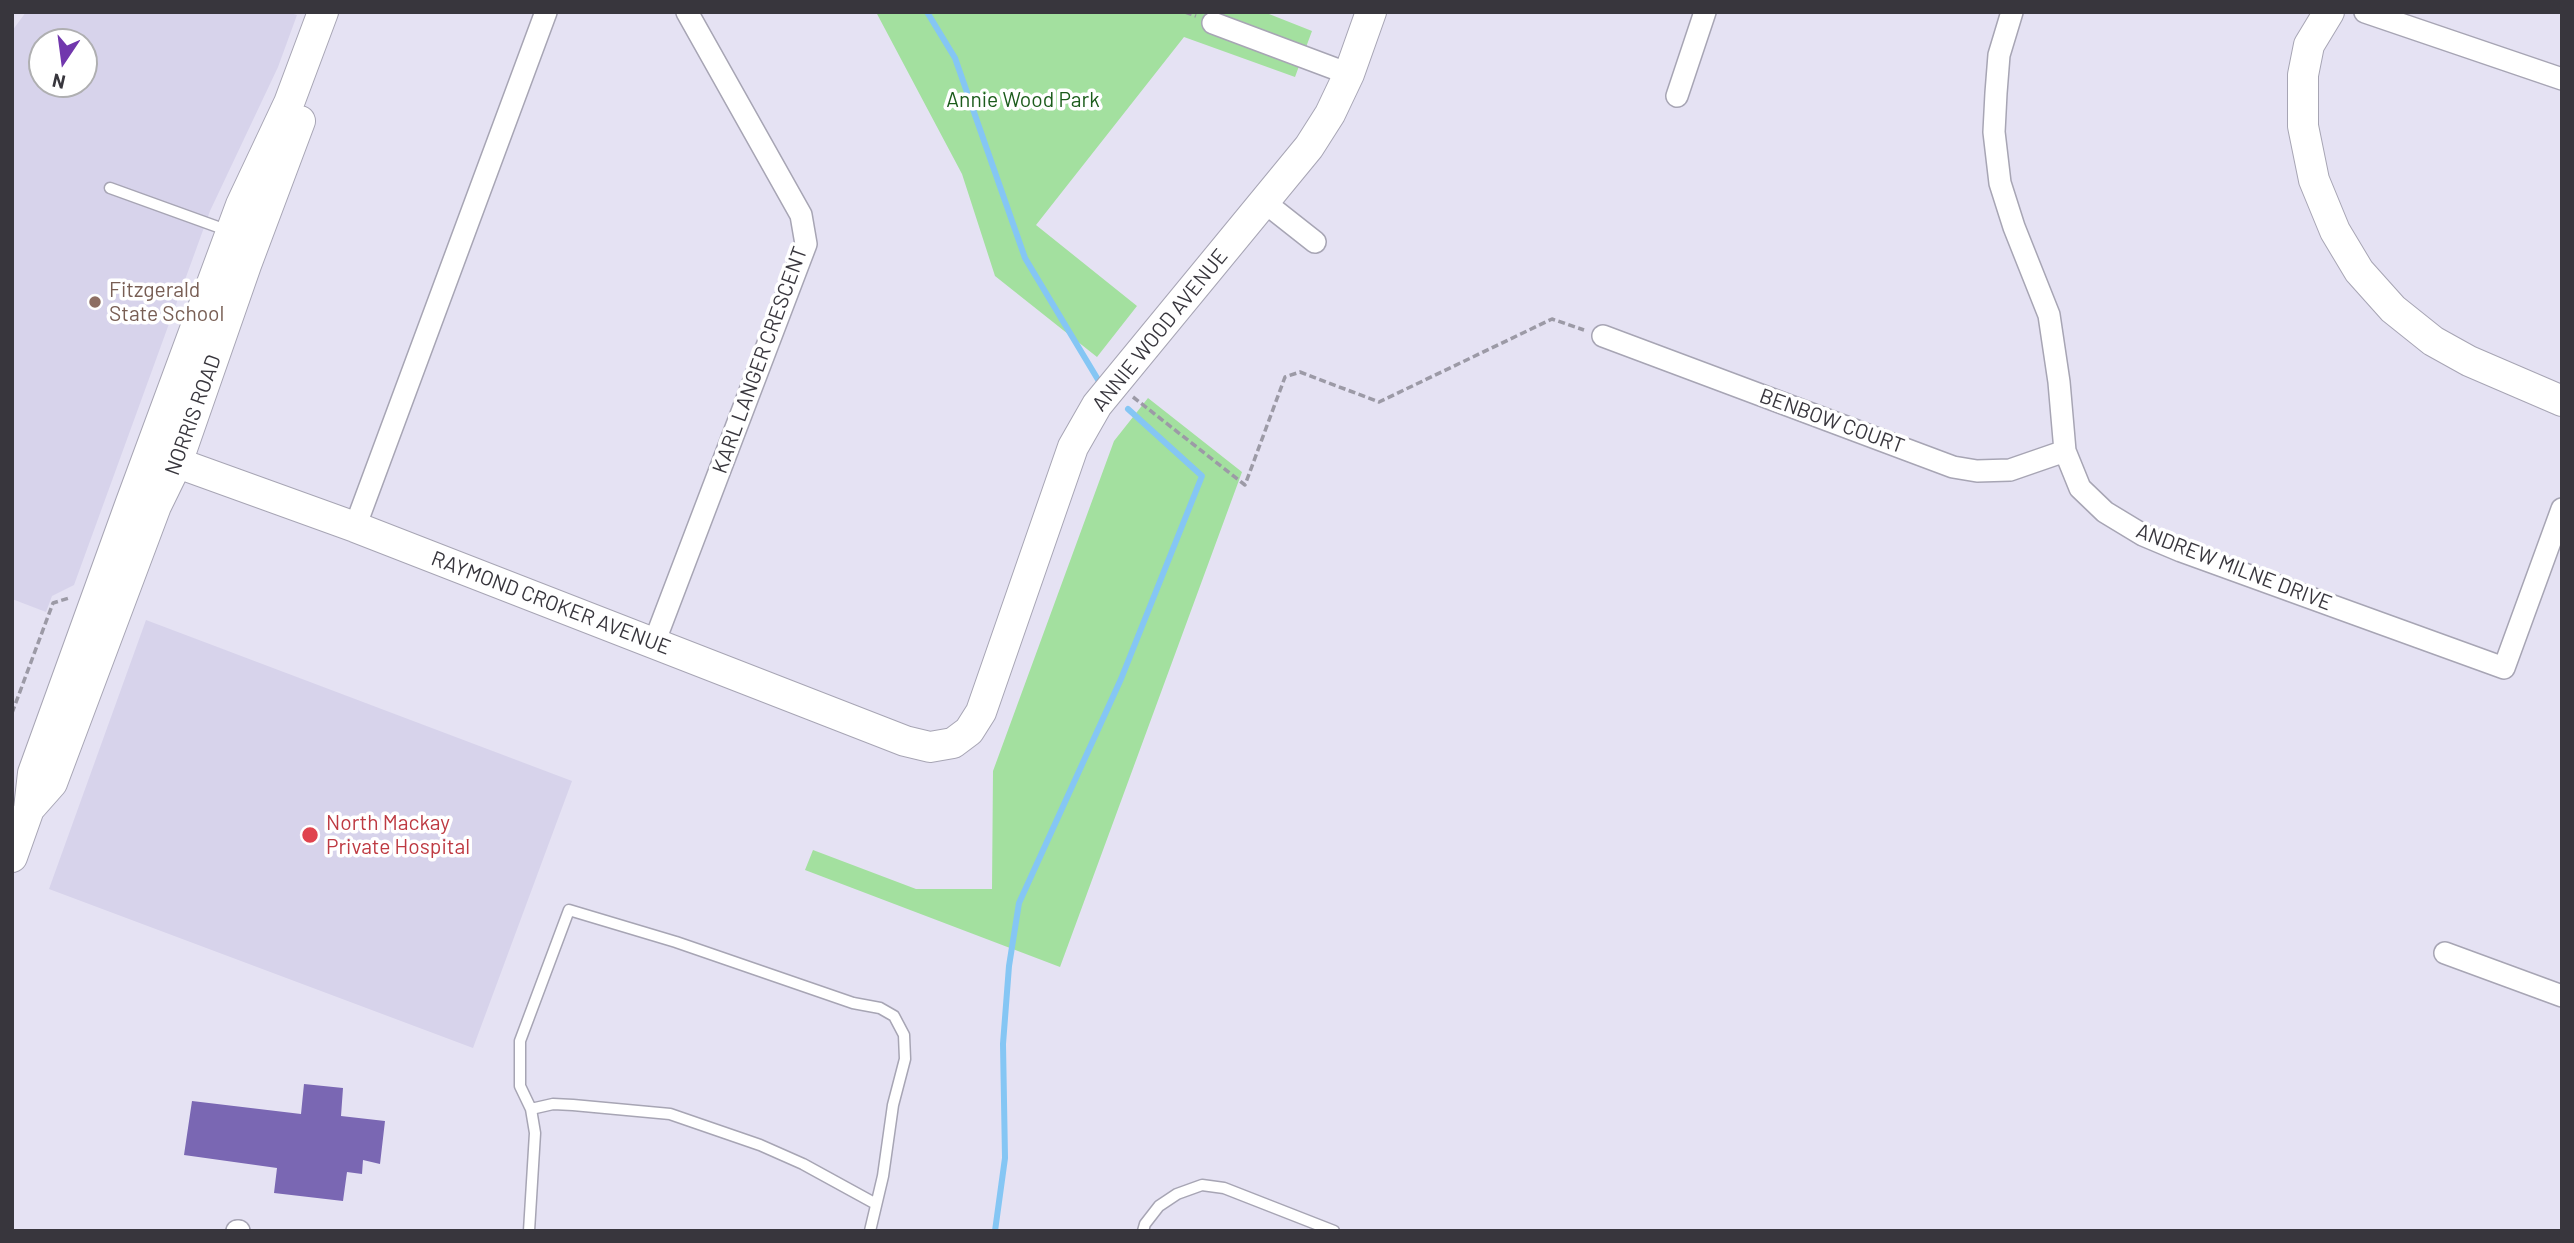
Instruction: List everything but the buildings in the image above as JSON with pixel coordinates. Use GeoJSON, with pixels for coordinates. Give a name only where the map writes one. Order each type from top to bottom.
{"type":"FeatureCollection","features":[{"type":"Feature","properties":{"kind":"street","name":"NORRIS ROAD"},"geometry":{"type":"LineString","coordinates":[[12,857],[29,809],[52,783],[152,514],[163,458],[231,236],[246,193],[289,103],[323,12]]}},
{"type":"Feature","properties":{"kind":"street","name":"NORRIS ROAD"},"geometry":{"type":"LineString","coordinates":[[163,458],[160,409],[231,236],[341,12]]}},
{"type":"Feature","properties":{"kind":"street"},"geometry":{"type":"LineString","coordinates":[[355,527],[546,12]]}},
{"type":"Feature","properties":{"kind":"street","name":"KARL LANGER CRESCENT"},"geometry":{"type":"LineString","coordinates":[[654,643],[806,244],[802,215],[687,12]]}},
{"type":"Feature","properties":{"kind":"street","name":"ANNIE WOOD AVENUE"},"geometry":{"type":"LineString","coordinates":[[953,743],[969,732],[981,712],[1073,447],[1097,405],[1309,147],[1330,114],[1349,74],[1371,12]]}},
{"type":"Feature","properties":{"kind":"street"},"geometry":{"type":"LineString","coordinates":[[1676,96],[1705,12]]}},
{"type":"Feature","properties":{"kind":"street","name":"ANDREW MILNE DRIVE"},"geometry":{"type":"LineString","coordinates":[[2012,12],[1999,55],[1994,132],[2000,183],[2049,315],[2059,382],[2064,451],[2080,488],[2105,512],[2143,535],[2504,668],[2562,509]]}},
{"type":"Feature","properties":{"kind":"street"},"geometry":{"type":"LineString","coordinates":[[2329,12],[2309,45],[2303,75],[2303,126],[2314,180],[2335,231],[2368,281],[2393,309],[2433,341],[2469,361],[2535,387],[2562,401]]}},
{"type":"Feature","properties":{"kind":"street"},"geometry":{"type":"LineString","coordinates":[[2365,12],[2562,79]]}},
{"type":"Feature","properties":{"kind":"street"},"geometry":{"type":"LineString","coordinates":[[1213,23],[1349,74]]}},
{"type":"Feature","properties":{"kind":"street"},"geometry":{"type":"LineString","coordinates":[[1264,201],[1315,242]]}},
{"type":"Feature","properties":{"kind":"street","name":"BENBOW COURT"},"geometry":{"type":"LineString","coordinates":[[1603,336],[1953,467],[1977,471],[2010,470],[2064,451]]}},
{"type":"Feature","properties":{"kind":"street","name":"RAYMOND CROKER AVENUE"},"geometry":{"type":"LineString","coordinates":[[163,458],[355,527],[905,741],[930,747],[953,743]]}},
{"type":"Feature","properties":{"kind":"street"},"geometry":{"type":"LineString","coordinates":[[2445,953],[2562,996]]}},
{"type":"Feature","properties":{"kind":"lane"},"geometry":{"type":"LineString","coordinates":[[110,188],[231,236]]}},
{"type":"Feature","properties":{"kind":"lane"},"geometry":{"type":"LineString","coordinates":[[529,1231],[535,1133],[531,1108],[520,1086],[520,1041],[569,910],[676,942],[853,1003],[880,1008],[894,1016],[904,1035],[905,1059],[895,1093],[883,1176],[870,1231]]}},
{"type":"Feature","properties":{"kind":"lane"},"geometry":{"type":"LineString","coordinates":[[531,1108],[553,1104],[670,1114],[760,1145],[803,1164],[876,1204]]}},
{"type":"Feature","properties":{"kind":"lane"},"geometry":{"type":"LineString","coordinates":[[1143,1231],[1159,1206],[1177,1194],[1202,1185],[1224,1188],[1334,1231]]}},
{"type":"Feature","properties":{"kind":"path"},"geometry":{"type":"LineString","coordinates":[[1115,381],[1154,416],[1245,485],[1285,377],[1300,372],[1380,402],[1552,319],[1603,336]]}},
{"type":"Feature","properties":{"kind":"shaded area","name":"Fitzgerald State School"},"geometry":{"type":"Polygon","coordinates":[[[26,12],[287,12],[297,15],[278,67],[210,211],[74,585],[52,596],[46,612],[12,599],[12,31],[26,12]]]}},
{"type":"Feature","properties":{"kind":"shaded area","name":"North Mackay Private Hospital"},"geometry":{"type":"Polygon","coordinates":[[[146,620],[572,781],[473,1048],[49,889],[146,620]]]}},
{"type":"Feature","properties":{"kind":"green space","name":"Annie Wood Park"},"geometry":{"type":"Polygon","coordinates":[[[876,12],[1264,12],[1312,31],[1295,77],[1184,37],[1036,225],[1137,306],[1097,357],[995,276],[962,174],[876,12]]]}},
{"type":"Feature","properties":{"kind":"green space"},"geometry":{"type":"Polygon","coordinates":[[[1148,398],[1242,472],[1060,967],[805,870],[813,850],[916,889],[992,889],[993,771],[1114,441],[1148,398]]]}},
{"type":"Feature","properties":{"kind":"waterway"},"geometry":{"type":"LineString","coordinates":[[927,12],[955,58],[1025,258],[1100,383]]}},
{"type":"Feature","properties":{"kind":"waterway"},"geometry":{"type":"LineString","coordinates":[[995,1231],[1005,1158],[1003,1044],[1009,966],[1019,903],[1121,679],[1202,476],[1128,409]]}},
{"type":"Feature","properties":{"kind":"place","name":"Fitzgerald State School"},"geometry":{"type":"Point","coordinates":[95,302]}},
{"type":"Feature","properties":{"kind":"place","name":"North Mackay Private Hospital"},"geometry":{"type":"Point","coordinates":[310,835]}}]}
